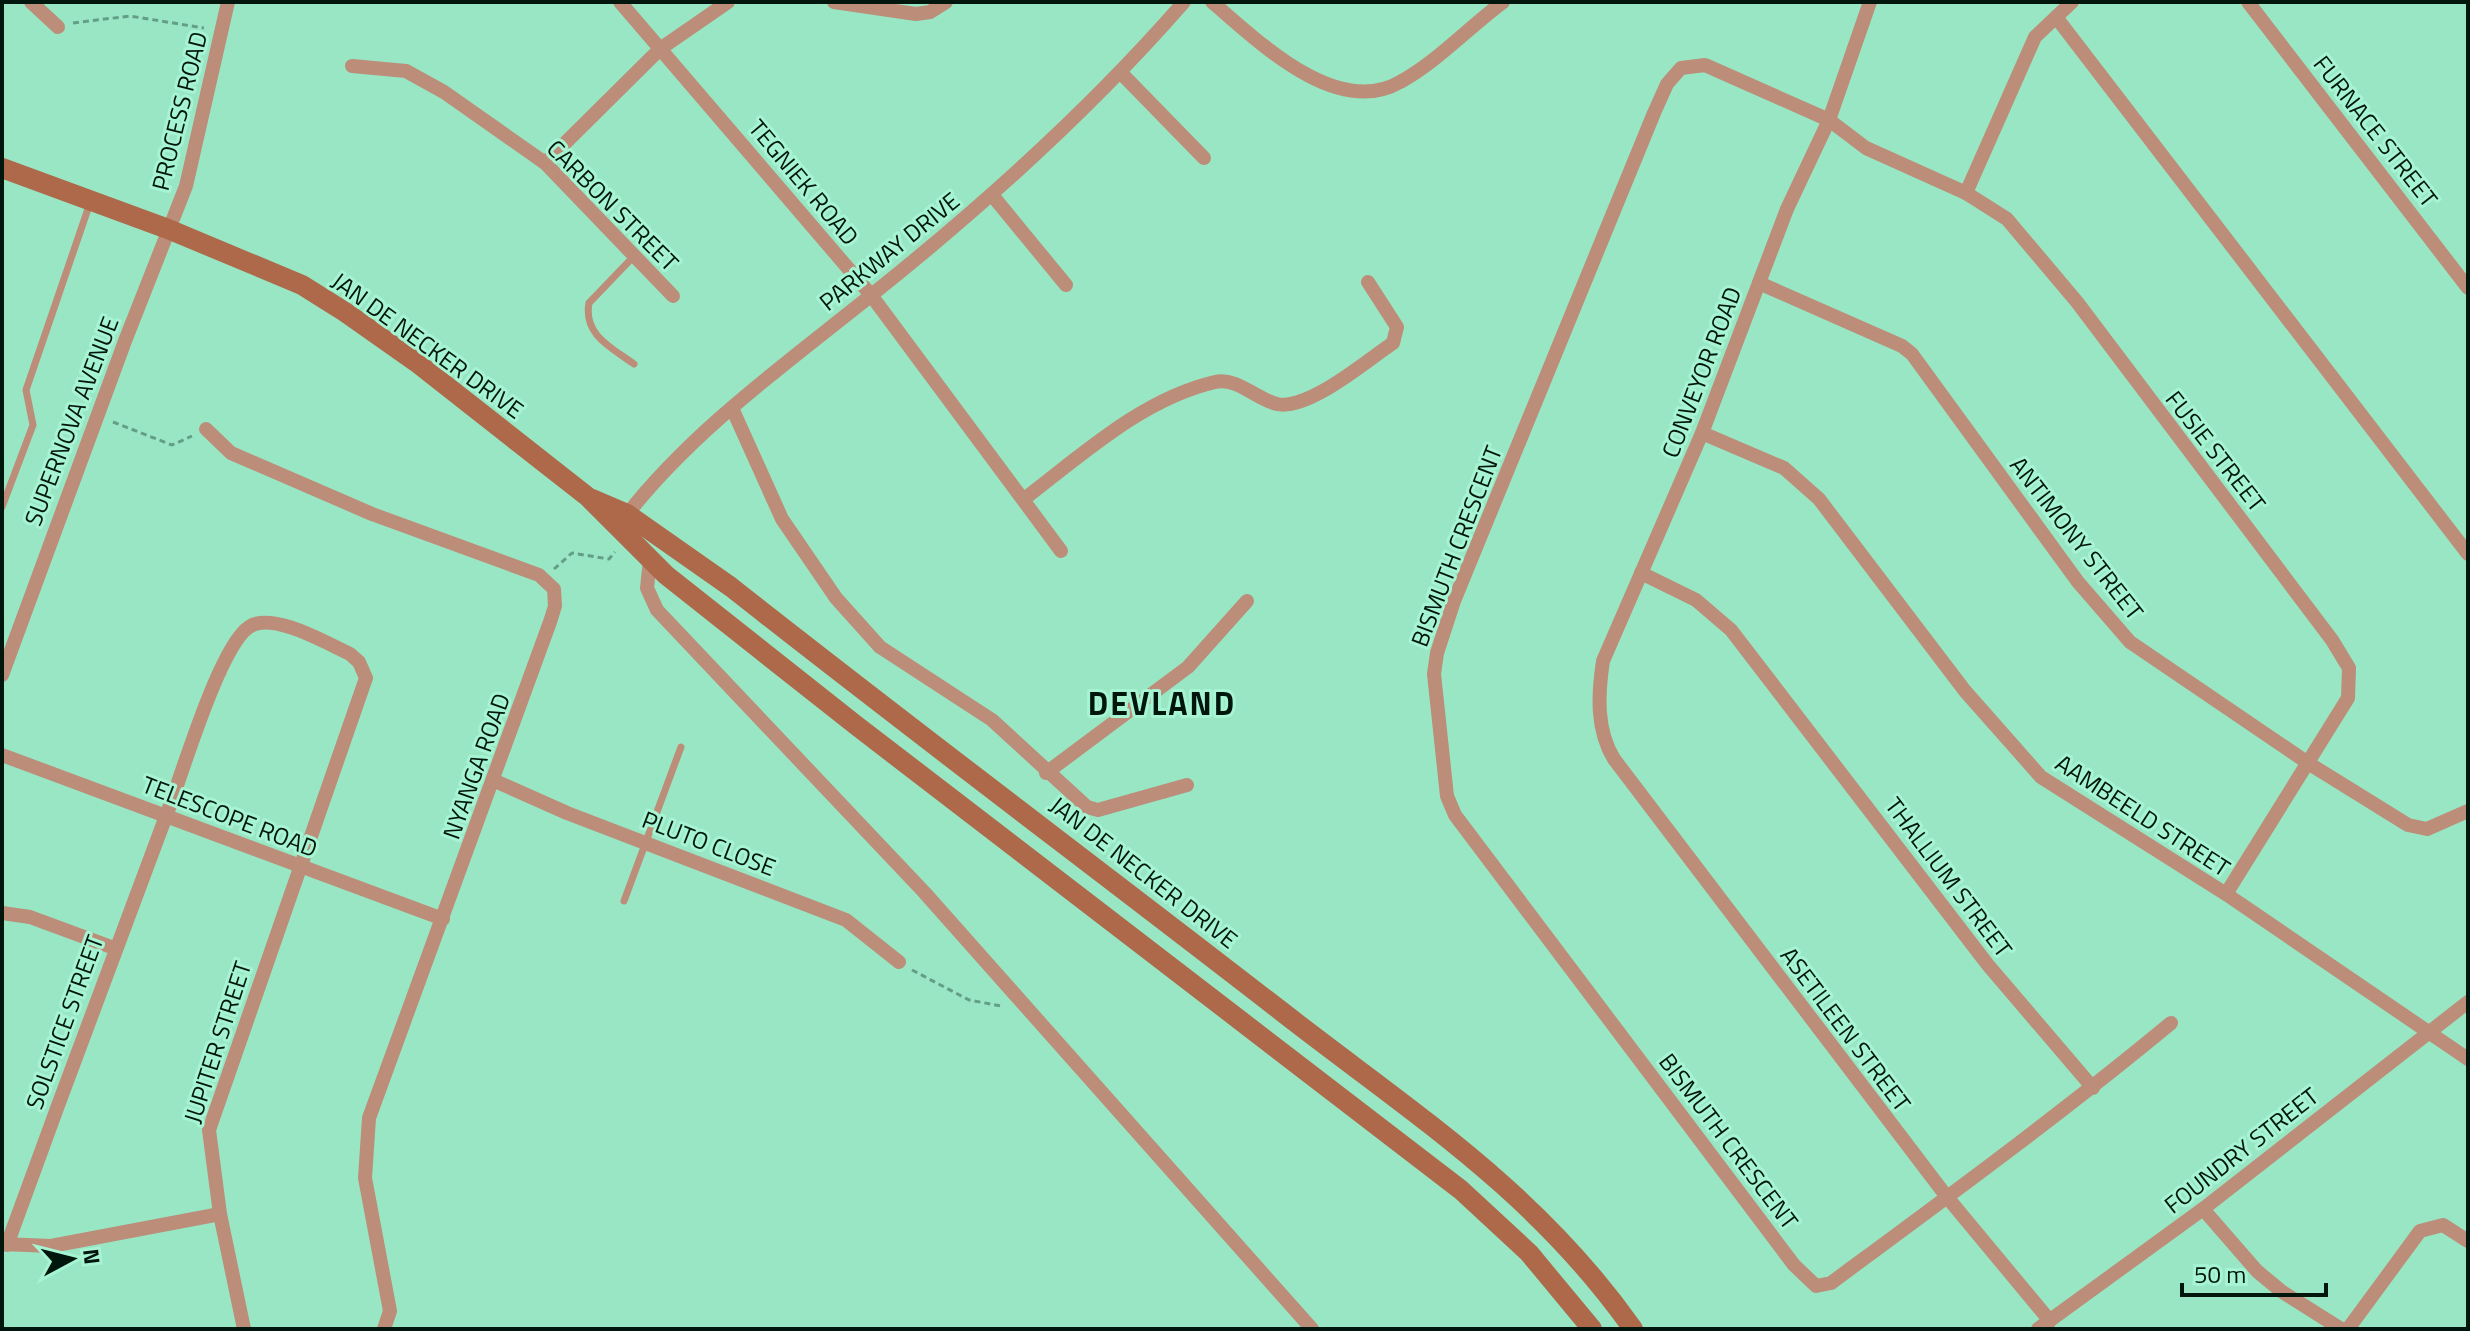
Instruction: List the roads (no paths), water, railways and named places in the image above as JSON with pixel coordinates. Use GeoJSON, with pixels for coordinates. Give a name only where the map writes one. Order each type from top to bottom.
{"type":"FeatureCollection","features":[{"type":"Feature","properties":{"kind":"main road","name":"JAN DE NECKER DRIVE"},"geometry":{"type":"LineString","coordinates":[[2,168],[168,229],[302,285],[416,362],[588,497],[623,527],[650,560],[974,818],[1461,1190],[1529,1253],[1592,1329]]}},
{"type":"Feature","properties":{"kind":"main road","name":"JAN DE NECKER DRIVE"},"geometry":{"type":"LineString","coordinates":[[623,527],[731,587],[1337,1054],[1464,1148],[1560,1237],[1633,1329]]}},
{"type":"Feature","properties":{"kind":"street"},"geometry":{"type":"LineString","coordinates":[[31,2],[58,27]]}},
{"type":"Feature","properties":{"kind":"street","name":"PROCESS ROAD"},"geometry":{"type":"LineString","coordinates":[[168,229],[186,186],[228,2]]}},
{"type":"Feature","properties":{"kind":"street","name":"TEGNIEK ROAD"},"geometry":{"type":"LineString","coordinates":[[620,2],[871,295],[923,370],[1061,551]]}},
{"type":"Feature","properties":{"kind":"street"},"geometry":{"type":"LineString","coordinates":[[545,163],[660,49],[728,2]]}},
{"type":"Feature","properties":{"kind":"street"},"geometry":{"type":"LineString","coordinates":[[834,2],[916,14],[930,12],[946,2]]}},
{"type":"Feature","properties":{"kind":"street","name":"PARKWAY DRIVE"},"geometry":{"type":"LineString","coordinates":[[623,527],[649,486],[732,408],[992,195],[1122,74],[1184,2]]}},
{"type":"Feature","properties":{"kind":"street"},"geometry":{"type":"LineString","coordinates":[[1212,2],[1303,74],[1358,90],[1397,84],[1503,2]]}},
{"type":"Feature","properties":{"kind":"street","name":"CONVEYOR ROAD"},"geometry":{"type":"LineString","coordinates":[[1614,759],[1603,733],[1599,683],[1603,661],[1702,433],[1787,209],[1829,120],[1870,2]]}},
{"type":"Feature","properties":{"kind":"street"},"geometry":{"type":"LineString","coordinates":[[1966,193],[2035,37],[2072,2]]}},
{"type":"Feature","properties":{"kind":"street","name":"FURNACE STREET"},"geometry":{"type":"LineString","coordinates":[[2248,2],[2468,288]]}},
{"type":"Feature","properties":{"kind":"street"},"geometry":{"type":"LineString","coordinates":[[2056,17],[2468,554]]}},
{"type":"Feature","properties":{"kind":"street","name":"BISMUTH CRESCENT"},"geometry":{"type":"LineString","coordinates":[[1829,120],[1705,65],[1681,68],[1674,73],[1654,113],[1454,601],[1437,653],[1434,674],[1438,719],[1447,796],[1455,815],[1510,892],[1629,1043],[1807,1280],[1816,1286],[1831,1283],[1947,1197]]}},
{"type":"Feature","properties":{"kind":"street","name":"CARBON STREET"},"geometry":{"type":"LineString","coordinates":[[352,66],[406,71],[444,92],[545,163],[673,296]]}},
{"type":"Feature","properties":{"kind":"street"},"geometry":{"type":"LineString","coordinates":[[1122,74],[1204,158]]}},
{"type":"Feature","properties":{"kind":"street","name":"FUSIE STREET"},"geometry":{"type":"LineString","coordinates":[[1829,120],[1866,148],[1966,193],[2007,219],[2077,302],[2345,660],[2350,679],[2348,698],[2226,894]]}},
{"type":"Feature","properties":{"kind":"street"},"geometry":{"type":"LineString","coordinates":[[992,195],[1066,285]]}},
{"type":"Feature","properties":{"kind":"street","name":"SUPERNOVA AVENUE"},"geometry":{"type":"LineString","coordinates":[[2,675],[168,229]]}},
{"type":"Feature","properties":{"kind":"street"},"geometry":{"type":"LineString","coordinates":[[1024,499],[1150,406],[1215,382],[1228,381],[1277,403],[1303,403],[1393,343],[1397,336],[1397,327],[1368,282]]}},
{"type":"Feature","properties":{"kind":"street","name":"ANTIMONY STREET"},"geometry":{"type":"LineString","coordinates":[[1759,283],[1902,346],[1912,354],[2078,582],[2130,642],[2308,763],[2414,827],[2437,826],[2468,811]]}},
{"type":"Feature","properties":{"kind":"street"},"geometry":{"type":"LineString","coordinates":[[732,408],[782,519],[836,598],[880,647],[992,720],[1046,773],[1087,807],[1098,810],[1187,785]]}},
{"type":"Feature","properties":{"kind":"street","name":"NYANGA ROAD"},"geometry":{"type":"LineString","coordinates":[[206,429],[231,453],[372,514],[546,578],[554,589],[555,606],[495,781],[369,1118],[365,1178],[390,1311],[384,1329]]}},
{"type":"Feature","properties":{"kind":"street","name":"AAMBEELD STREET"},"geometry":{"type":"LineString","coordinates":[[1702,433],[1784,468],[1819,499],[1965,691],[2041,777],[2226,894],[2468,1059]]}},
{"type":"Feature","properties":{"kind":"street"},"geometry":{"type":"LineString","coordinates":[[650,560],[647,588],[657,610],[819,778],[1312,1329]]}},
{"type":"Feature","properties":{"kind":"street","name":"THALLIUM STREET"},"geometry":{"type":"LineString","coordinates":[[1641,573],[1696,600],[1731,630],[1988,965],[2093,1088]]}},
{"type":"Feature","properties":{"kind":"street"},"geometry":{"type":"LineString","coordinates":[[1046,773],[1188,667],[1247,601]]}},
{"type":"Feature","properties":{"kind":"street","name":"SOLSTICE STREET"},"geometry":{"type":"LineString","coordinates":[[4,1245],[220,672],[247,628],[262,621],[285,626],[350,654],[359,662],[366,678],[300,866]]}},
{"type":"Feature","properties":{"kind":"street","name":"TELESCOPE ROAD"},"geometry":{"type":"LineString","coordinates":[[2,755],[443,919]]}},
{"type":"Feature","properties":{"kind":"street","name":"ASETILEEN STREET"},"geometry":{"type":"LineString","coordinates":[[1614,759],[2044,1325]]}},
{"type":"Feature","properties":{"kind":"street","name":"PLUTO CLOSE"},"geometry":{"type":"LineString","coordinates":[[495,781],[846,920],[899,962]]}},
{"type":"Feature","properties":{"kind":"street","name":"JUPITER STREET"},"geometry":{"type":"LineString","coordinates":[[244,1329],[220,1214],[209,1130],[300,866]]}},
{"type":"Feature","properties":{"kind":"street"},"geometry":{"type":"LineString","coordinates":[[2,913],[30,917],[114,948]]}},
{"type":"Feature","properties":{"kind":"street","name":"FOUNDRY STREET"},"geometry":{"type":"LineString","coordinates":[[2044,1325],[2203,1209],[2468,1002]]}},
{"type":"Feature","properties":{"kind":"street"},"geometry":{"type":"LineString","coordinates":[[1947,1197],[2093,1088],[2171,1023]]}},
{"type":"Feature","properties":{"kind":"street"},"geometry":{"type":"LineString","coordinates":[[2203,1209],[2269,1281],[2341,1329]]}},
{"type":"Feature","properties":{"kind":"street"},"geometry":{"type":"LineString","coordinates":[[4,1245],[51,1246],[220,1214]]}},
{"type":"Feature","properties":{"kind":"street"},"geometry":{"type":"LineString","coordinates":[[2348,1329],[2420,1231],[2443,1225],[2468,1241]]}},
{"type":"Feature","properties":{"kind":"lane"},"geometry":{"type":"LineString","coordinates":[[2,507],[33,425],[26,390],[91,201]]}},
{"type":"Feature","properties":{"kind":"lane"},"geometry":{"type":"LineString","coordinates":[[634,256],[589,303],[588,310],[597,337],[634,364]]}},
{"type":"Feature","properties":{"kind":"lane"},"geometry":{"type":"LineString","coordinates":[[624,901],[681,747]]}},
{"type":"Feature","properties":{"kind":"district","name":"DEVLAND"},"geometry":{"type":"Point","coordinates":[1162,703]}}]}
